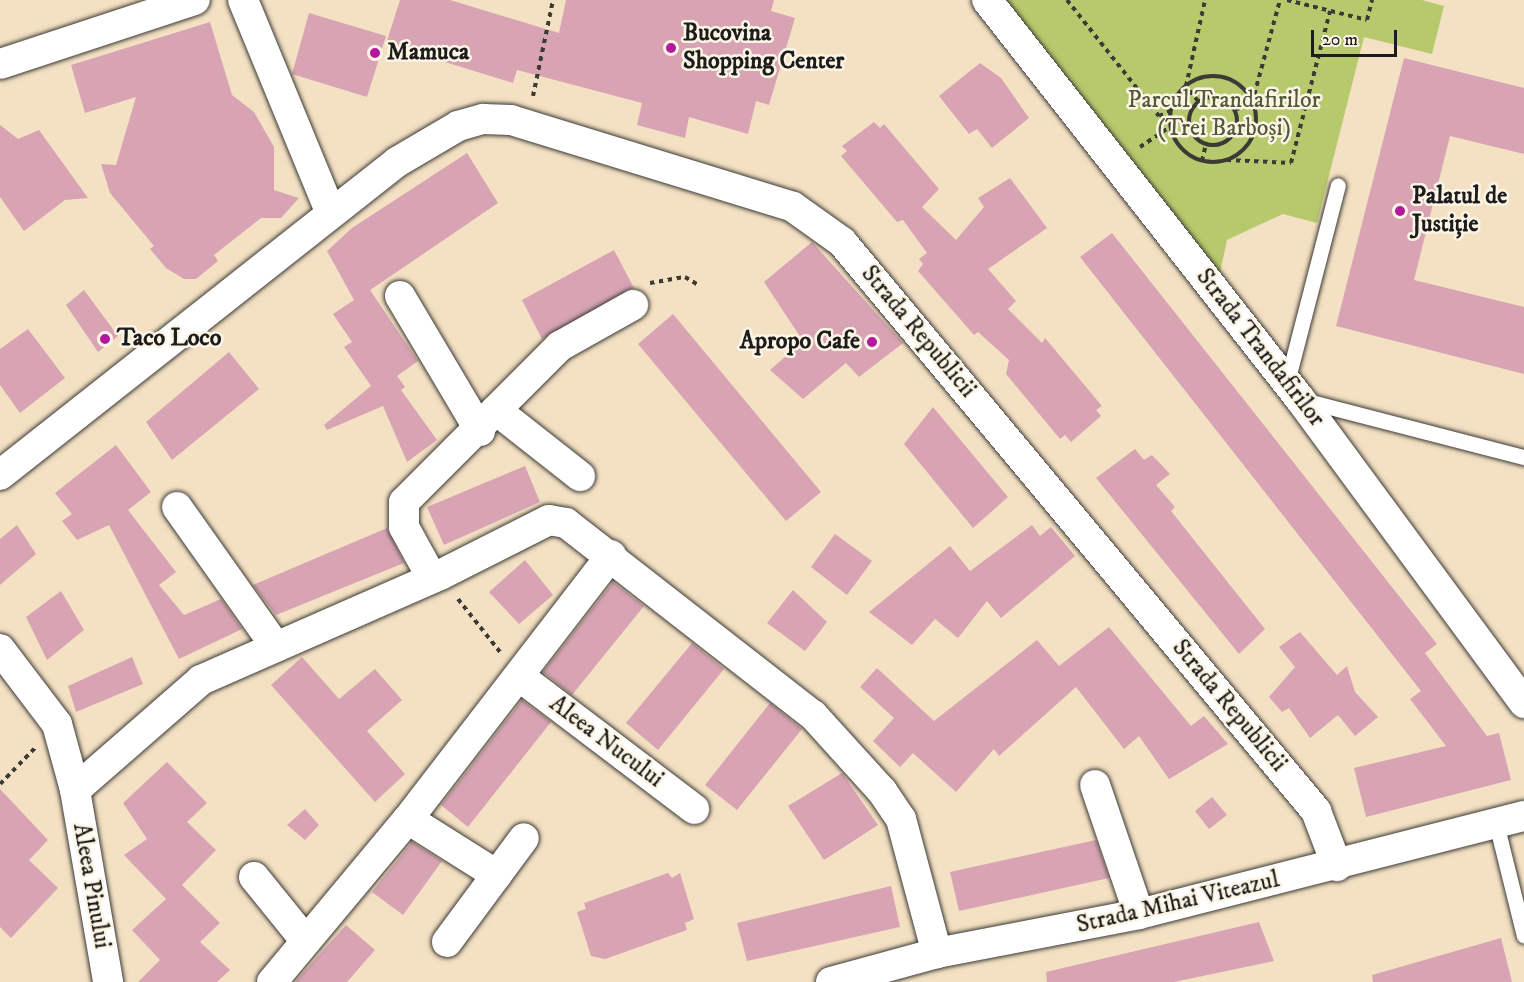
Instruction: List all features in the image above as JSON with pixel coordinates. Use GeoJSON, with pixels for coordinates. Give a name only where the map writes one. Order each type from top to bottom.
{"type":"FeatureCollection","features":[{"type":"Feature","properties":{"kind":"street"},"geometry":{"type":"LineString","coordinates":[[0,64],[195,0]]}},
{"type":"Feature","properties":{"kind":"street"},"geometry":{"type":"LineString","coordinates":[[243,0],[331,213]]}},
{"type":"Feature","properties":{"kind":"street","name":"Strada Trandafirilor"},"geometry":{"type":"LineString","coordinates":[[987,0],[1293,391],[1524,703]]}},
{"type":"Feature","properties":{"kind":"street","name":"Strada Republicii"},"geometry":{"type":"LineString","coordinates":[[0,475],[397,162],[458,126],[483,119],[526,125],[793,207],[842,242],[1316,812],[1337,866]]}},
{"type":"Feature","properties":{"kind":"street"},"geometry":{"type":"LineString","coordinates":[[400,296],[488,420],[580,476]]}},
{"type":"Feature","properties":{"kind":"street"},"geometry":{"type":"LineString","coordinates":[[436,577],[404,526],[404,502],[560,346],[633,305]]}},
{"type":"Feature","properties":{"kind":"street"},"geometry":{"type":"LineString","coordinates":[[177,507],[276,647]]}},
{"type":"Feature","properties":{"kind":"street"},"geometry":{"type":"LineString","coordinates":[[75,790],[201,680],[436,577],[549,520],[566,523],[611,555],[813,715],[882,791],[901,819],[937,953]]}},
{"type":"Feature","properties":{"kind":"street"},"geometry":{"type":"LineString","coordinates":[[272,982],[408,819],[611,555]]}},
{"type":"Feature","properties":{"kind":"street"},"geometry":{"type":"LineString","coordinates":[[0,649],[57,724]]}},
{"type":"Feature","properties":{"kind":"street","name":"Aleea Nucului"},"geometry":{"type":"LineString","coordinates":[[519,676],[694,809]]}},
{"type":"Feature","properties":{"kind":"street","name":"Aleea Pinului"},"geometry":{"type":"LineString","coordinates":[[57,724],[75,790],[108,982]]}},
{"type":"Feature","properties":{"kind":"street"},"geometry":{"type":"LineString","coordinates":[[1095,785],[1139,914]]}},
{"type":"Feature","properties":{"kind":"street"},"geometry":{"type":"LineString","coordinates":[[408,819],[497,875]]}},
{"type":"Feature","properties":{"kind":"street","name":"Strada Mihai Viteazul"},"geometry":{"type":"LineString","coordinates":[[831,982],[937,953],[1139,914],[1337,866],[1510,820]]}},
{"type":"Feature","properties":{"kind":"street"},"geometry":{"type":"LineString","coordinates":[[447,942],[524,838]]}},
{"type":"Feature","properties":{"kind":"street"},"geometry":{"type":"LineString","coordinates":[[254,877],[305,940]]}},
{"type":"Feature","properties":{"kind":"lane"},"geometry":{"type":"LineString","coordinates":[[1338,185],[1293,391],[1524,458]]}},
{"type":"Feature","properties":{"kind":"lane"},"geometry":{"type":"LineString","coordinates":[[1510,820],[1524,936]]}},
{"type":"Feature","properties":{"kind":"path"},"geometry":{"type":"LineString","coordinates":[[526,125],[554,0]]}},
{"type":"Feature","properties":{"kind":"path"},"geometry":{"type":"LineString","coordinates":[[1067,0],[1159,116],[1171,111]]}},
{"type":"Feature","properties":{"kind":"path"},"geometry":{"type":"LineString","coordinates":[[1205,0],[1186,86],[1171,111],[1170,127],[1181,148],[1202,161],[1291,163],[1330,11]]}},
{"type":"Feature","properties":{"kind":"path"},"geometry":{"type":"LineString","coordinates":[[1227,160],[1240,153],[1255,130],[1252,103],[1280,0]]}},
{"type":"Feature","properties":{"kind":"path"},"geometry":{"type":"LineString","coordinates":[[1287,0],[1366,20],[1372,0]]}},
{"type":"Feature","properties":{"kind":"path"},"geometry":{"type":"LineString","coordinates":[[1186,86],[1224,78],[1252,103]]}},
{"type":"Feature","properties":{"kind":"path"},"geometry":{"type":"LineString","coordinates":[[1186,86],[1198,101]]}},
{"type":"Feature","properties":{"kind":"path"},"geometry":{"type":"LineString","coordinates":[[1198,101],[1219,97],[1235,110]]}},
{"type":"Feature","properties":{"kind":"path"},"geometry":{"type":"LineString","coordinates":[[1198,101],[1188,121],[1193,135],[1206,144],[1222,143],[1234,134],[1235,110]]}},
{"type":"Feature","properties":{"kind":"path"},"geometry":{"type":"LineString","coordinates":[[1235,110],[1252,103]]}},
{"type":"Feature","properties":{"kind":"path"},"geometry":{"type":"LineString","coordinates":[[1114,165],[1170,127]]}},
{"type":"Feature","properties":{"kind":"path"},"geometry":{"type":"LineString","coordinates":[[1202,161],[1206,144]]}},
{"type":"Feature","properties":{"kind":"path"},"geometry":{"type":"LineString","coordinates":[[633,305],[651,282],[666,277],[685,277],[699,286]]}},
{"type":"Feature","properties":{"kind":"path"},"geometry":{"type":"LineString","coordinates":[[436,577],[519,676]]}},
{"type":"Feature","properties":{"kind":"path"},"geometry":{"type":"LineString","coordinates":[[0,784],[57,724]]}},
{"type":"Feature","properties":{"kind":"green space","name":"Parcul Trandafirilor (Trei Barboși)"},"geometry":{"type":"Polygon","coordinates":[[[987,0],[1422,0],[1444,6],[1432,54],[1364,37],[1317,223],[1283,214],[1227,240],[1216,291],[987,0]]]}},
{"type":"Feature","properties":{"kind":"building","name":"Bucovina Shopping Center"},"geometry":{"type":"Polygon","coordinates":[[[400,0],[450,0],[559,33],[566,0],[774,0],[771,11],[795,18],[769,105],[756,101],[748,134],[689,117],[685,138],[637,125],[642,103],[517,70],[513,83],[386,44],[400,0]]]}},
{"type":"Feature","properties":{"kind":"building"},"geometry":{"type":"Polygon","coordinates":[[[309,13],[386,36],[367,97],[292,74],[309,13]]]}},
{"type":"Feature","properties":{"kind":"building"},"geometry":{"type":"Polygon","coordinates":[[[210,22],[232,95],[254,112],[274,147],[274,190],[299,198],[281,218],[261,218],[214,255],[218,261],[196,279],[184,279],[166,268],[150,249],[154,246],[110,193],[101,164],[116,165],[136,97],[85,113],[71,65],[210,22]]]}},
{"type":"Feature","properties":{"kind":"building","name":"Palatul de Justiție"},"geometry":{"type":"Polygon","coordinates":[[[1404,58],[1524,88],[1524,154],[1450,136],[1414,280],[1524,307],[1524,374],[1336,326],[1404,58]]]}},
{"type":"Feature","properties":{"kind":"building"},"geometry":{"type":"Polygon","coordinates":[[[980,63],[1001,78],[1029,118],[992,148],[977,129],[969,134],[939,96],[980,63]]]}},
{"type":"Feature","properties":{"kind":"building"},"geometry":{"type":"Polygon","coordinates":[[[874,122],[880,128],[884,124],[939,189],[922,207],[956,240],[984,207],[978,198],[1010,178],[1047,228],[988,269],[1016,301],[1008,309],[1042,343],[1045,338],[1102,406],[1096,410],[1101,416],[1071,442],[1065,435],[1060,439],[1006,374],[1009,360],[978,332],[974,335],[918,271],[923,264],[919,259],[927,253],[903,220],[897,222],[841,156],[847,151],[842,146],[874,122]]]}},
{"type":"Feature","properties":{"kind":"building"},"geometry":{"type":"Polygon","coordinates":[[[0,125],[18,139],[39,130],[88,198],[65,200],[24,231],[0,197],[0,125]]]}},
{"type":"Feature","properties":{"kind":"building"},"geometry":{"type":"Polygon","coordinates":[[[467,153],[498,203],[370,290],[418,361],[397,376],[405,387],[401,390],[437,440],[407,462],[383,406],[327,430],[324,425],[371,386],[344,347],[352,342],[333,314],[354,300],[327,251],[352,228],[467,153]]]}},
{"type":"Feature","properties":{"kind":"building"},"geometry":{"type":"Polygon","coordinates":[[[1112,233],[1437,644],[1425,653],[1487,736],[1499,733],[1511,780],[1366,817],[1354,768],[1446,746],[1410,699],[1421,691],[1080,257],[1112,233]]]}},
{"type":"Feature","properties":{"kind":"building"},"geometry":{"type":"Polygon","coordinates":[[[812,242],[903,343],[859,377],[846,363],[803,399],[770,370],[803,341],[764,282],[812,242]]]}},
{"type":"Feature","properties":{"kind":"building"},"geometry":{"type":"Polygon","coordinates":[[[614,250],[634,288],[542,339],[522,300],[614,250]]]}},
{"type":"Feature","properties":{"kind":"building"},"geometry":{"type":"Polygon","coordinates":[[[84,290],[118,336],[98,352],[66,305],[84,290]]]}},
{"type":"Feature","properties":{"kind":"building"},"geometry":{"type":"Polygon","coordinates":[[[673,314],[821,492],[786,521],[638,344],[673,314]]]}},
{"type":"Feature","properties":{"kind":"building"},"geometry":{"type":"Polygon","coordinates":[[[28,329],[65,378],[20,413],[0,385],[0,349],[28,329]]]}},
{"type":"Feature","properties":{"kind":"building"},"geometry":{"type":"Polygon","coordinates":[[[229,352],[259,389],[172,460],[146,422],[229,352]]]}},
{"type":"Feature","properties":{"kind":"building"},"geometry":{"type":"Polygon","coordinates":[[[933,407],[1008,497],[973,528],[904,444],[933,407]]]}},
{"type":"Feature","properties":{"kind":"building"},"geometry":{"type":"Polygon","coordinates":[[[116,445],[151,492],[128,510],[176,572],[159,585],[184,615],[221,599],[242,629],[179,659],[109,525],[77,540],[62,521],[72,514],[55,493],[116,445]]]}},
{"type":"Feature","properties":{"kind":"building"},"geometry":{"type":"Polygon","coordinates":[[[1135,449],[1144,460],[1152,455],[1170,474],[1156,485],[1175,507],[1171,511],[1265,629],[1239,654],[1096,478],[1135,449]]]}},
{"type":"Feature","properties":{"kind":"building"},"geometry":{"type":"Polygon","coordinates":[[[525,466],[540,502],[444,545],[427,507],[525,466]]]}},
{"type":"Feature","properties":{"kind":"building"},"geometry":{"type":"Polygon","coordinates":[[[17,525],[36,554],[0,585],[0,539],[17,525]]]}},
{"type":"Feature","properties":{"kind":"building"},"geometry":{"type":"Polygon","coordinates":[[[1032,525],[1040,536],[1051,527],[1075,556],[1001,618],[987,601],[958,638],[935,619],[912,645],[869,612],[950,546],[970,571],[1032,525]]]}},
{"type":"Feature","properties":{"kind":"building"},"geometry":{"type":"Polygon","coordinates":[[[387,528],[404,563],[276,615],[253,585],[387,528]]]}},
{"type":"Feature","properties":{"kind":"building"},"geometry":{"type":"Polygon","coordinates":[[[835,534],[872,561],[847,595],[811,567],[835,534]]]}},
{"type":"Feature","properties":{"kind":"building"},"geometry":{"type":"Polygon","coordinates":[[[525,560],[553,595],[519,624],[489,592],[525,560]]]}},
{"type":"Feature","properties":{"kind":"building"},"geometry":{"type":"Polygon","coordinates":[[[613,582],[644,606],[572,695],[543,672],[613,582]]]}},
{"type":"Feature","properties":{"kind":"building"},"geometry":{"type":"Polygon","coordinates":[[[793,590],[827,622],[805,651],[767,623],[793,590]]]}},
{"type":"Feature","properties":{"kind":"building"},"geometry":{"type":"Polygon","coordinates":[[[61,591],[84,630],[47,660],[26,617],[61,591]]]}},
{"type":"Feature","properties":{"kind":"building"},"geometry":{"type":"Polygon","coordinates":[[[1109,627],[1191,726],[1204,716],[1228,744],[1169,779],[1139,736],[1124,749],[1076,687],[999,756],[994,749],[956,792],[913,753],[900,767],[873,741],[894,718],[860,687],[877,668],[934,721],[1037,640],[1059,666],[1109,627]]]}},
{"type":"Feature","properties":{"kind":"building"},"geometry":{"type":"Polygon","coordinates":[[[1300,632],[1337,675],[1347,666],[1355,692],[1378,717],[1355,736],[1338,715],[1310,738],[1289,708],[1282,712],[1269,697],[1295,667],[1279,647],[1300,632]]]}},
{"type":"Feature","properties":{"kind":"building"},"geometry":{"type":"Polygon","coordinates":[[[692,643],[724,669],[658,750],[626,723],[692,643]]]}},
{"type":"Feature","properties":{"kind":"building"},"geometry":{"type":"Polygon","coordinates":[[[132,657],[143,684],[76,712],[68,686],[132,657]]]}},
{"type":"Feature","properties":{"kind":"building"},"geometry":{"type":"Polygon","coordinates":[[[302,657],[339,699],[375,669],[402,700],[367,731],[405,774],[375,802],[271,685],[302,657]]]}},
{"type":"Feature","properties":{"kind":"building"},"geometry":{"type":"Polygon","coordinates":[[[522,700],[551,722],[468,827],[441,805],[522,700]]]}},
{"type":"Feature","properties":{"kind":"building"},"geometry":{"type":"Polygon","coordinates":[[[770,703],[802,729],[737,810],[705,785],[770,703]]]}},
{"type":"Feature","properties":{"kind":"building"},"geometry":{"type":"Polygon","coordinates":[[[167,762],[207,803],[187,822],[216,850],[182,885],[220,923],[200,942],[230,970],[217,982],[138,982],[160,960],[132,930],[166,899],[124,855],[147,839],[123,803],[167,762]]]}},
{"type":"Feature","properties":{"kind":"building"},"geometry":{"type":"Polygon","coordinates":[[[842,773],[878,825],[824,860],[788,806],[842,773]]]}},
{"type":"Feature","properties":{"kind":"building"},"geometry":{"type":"Polygon","coordinates":[[[0,789],[48,840],[29,860],[58,888],[11,938],[0,927],[0,789]]]}},
{"type":"Feature","properties":{"kind":"building"},"geometry":{"type":"Polygon","coordinates":[[[1212,797],[1227,815],[1209,829],[1195,811],[1212,797]]]}},
{"type":"Feature","properties":{"kind":"building"},"geometry":{"type":"Polygon","coordinates":[[[305,809],[319,825],[305,840],[287,825],[305,809]]]}},
{"type":"Feature","properties":{"kind":"building"},"geometry":{"type":"Polygon","coordinates":[[[1096,840],[1109,878],[959,911],[950,872],[1096,840]]]}},
{"type":"Feature","properties":{"kind":"building"},"geometry":{"type":"Polygon","coordinates":[[[412,842],[442,861],[403,915],[372,892],[412,842]]]}},
{"type":"Feature","properties":{"kind":"building"},"geometry":{"type":"Polygon","coordinates":[[[668,873],[672,878],[680,873],[694,919],[685,923],[687,930],[605,959],[591,956],[577,912],[586,909],[584,903],[668,873]]]}},
{"type":"Feature","properties":{"kind":"building"},"geometry":{"type":"Polygon","coordinates":[[[891,886],[900,927],[747,961],[737,923],[891,886]]]}},
{"type":"Feature","properties":{"kind":"building"},"geometry":{"type":"Polygon","coordinates":[[[1259,922],[1274,961],[1174,982],[1047,982],[1046,972],[1259,922]]]}},
{"type":"Feature","properties":{"kind":"building"},"geometry":{"type":"Polygon","coordinates":[[[346,925],[375,950],[347,982],[295,982],[346,925]]]}},
{"type":"Feature","properties":{"kind":"building"},"geometry":{"type":"Polygon","coordinates":[[[1501,938],[1512,982],[1373,982],[1372,975],[1501,938]]]}},
{"type":"Feature","properties":{"kind":"place","name":"Bucovina Shopping Center"},"geometry":{"type":"Point","coordinates":[671,48]}},
{"type":"Feature","properties":{"kind":"place","name":"Mamuca"},"geometry":{"type":"Point","coordinates":[375,53]}},
{"type":"Feature","properties":{"kind":"place","name":"Palatul de Justiție"},"geometry":{"type":"Point","coordinates":[1400,211]}},
{"type":"Feature","properties":{"kind":"place","name":"Taco Loco"},"geometry":{"type":"Point","coordinates":[105,339]}},
{"type":"Feature","properties":{"kind":"place","name":"Apropo Cafe"},"geometry":{"type":"Point","coordinates":[872,342]}}]}
